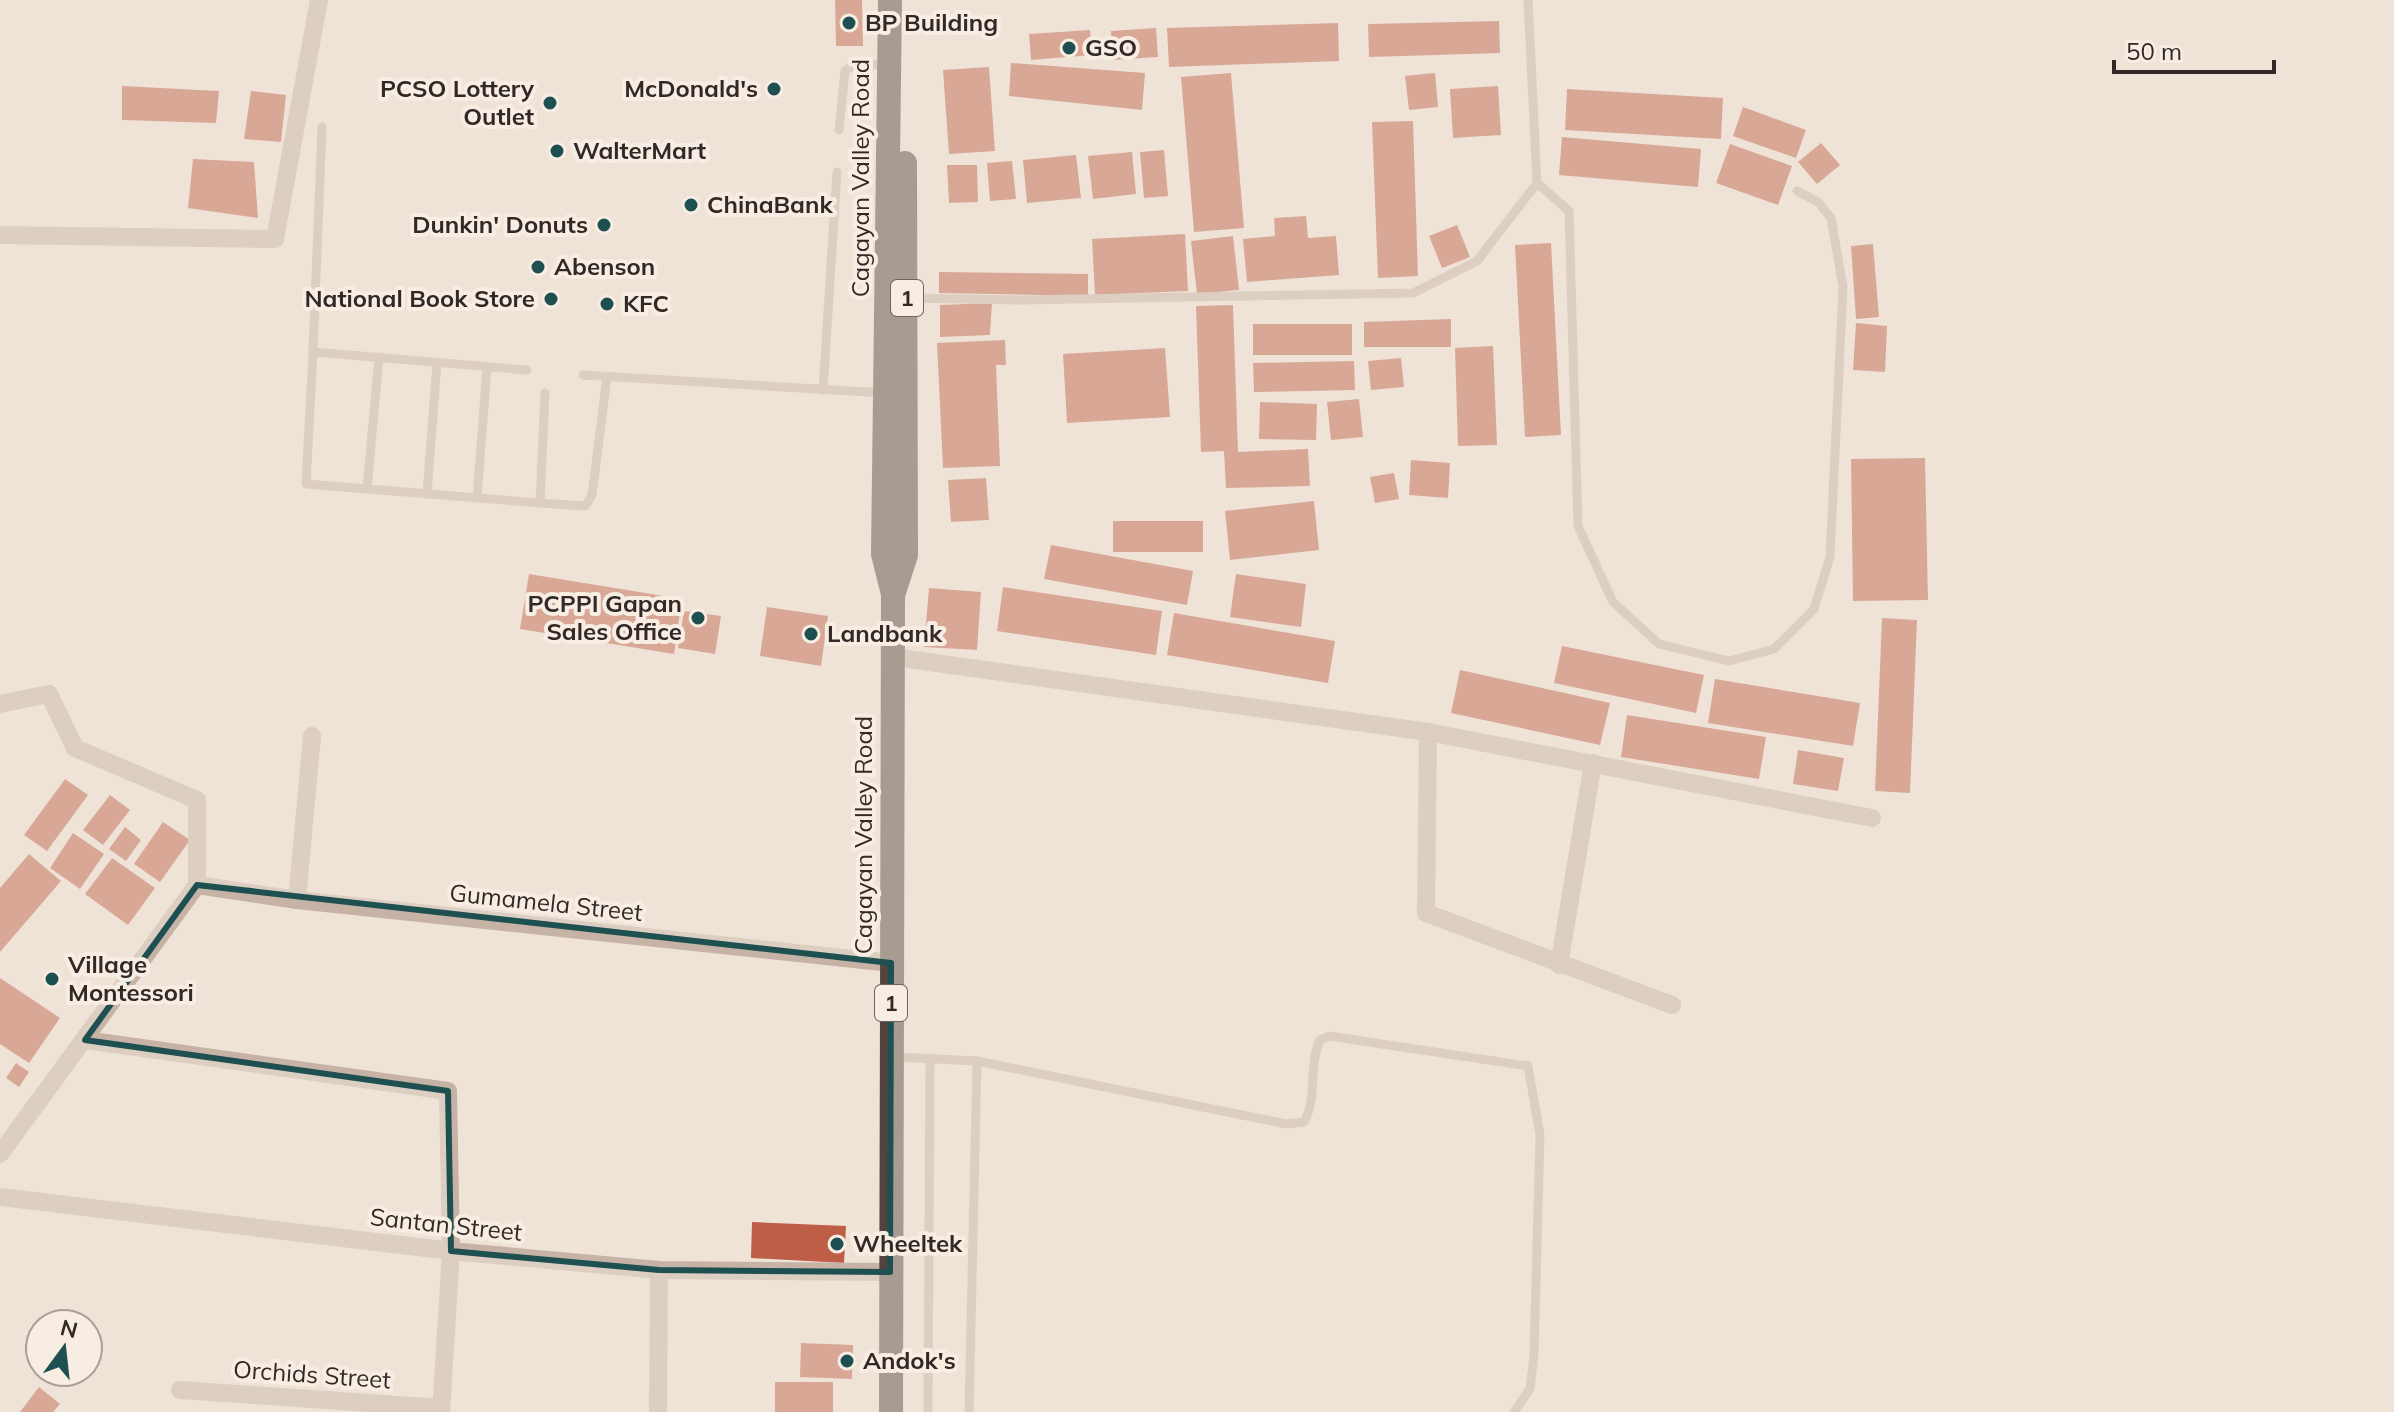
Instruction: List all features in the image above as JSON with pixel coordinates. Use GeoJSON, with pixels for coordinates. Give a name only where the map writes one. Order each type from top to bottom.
{"type":"FeatureCollection","features":[{"type":"Feature","properties":{"kind":"highway","name":"Cagayan Valley Road"},"geometry":{"type":"LineString","coordinates":[[890,0],[896,393],[906,555],[893,594],[891,1412]]}},
{"type":"Feature","properties":{"kind":"highway","name":"Cagayan Valley Road"},"geometry":{"type":"LineString","coordinates":[[896,393],[907,298],[905,0]]}},
{"type":"Feature","properties":{"kind":"street"},"geometry":{"type":"LineString","coordinates":[[0,235],[275,239],[319,0]]}},
{"type":"Feature","properties":{"kind":"street"},"geometry":{"type":"LineString","coordinates":[[893,657],[1428,732],[1872,818]]}},
{"type":"Feature","properties":{"kind":"street"},"geometry":{"type":"LineString","coordinates":[[0,704],[49,694],[75,748],[197,800],[197,885],[0,1154]]}},
{"type":"Feature","properties":{"kind":"street"},"geometry":{"type":"LineString","coordinates":[[1428,732],[1426,913],[1672,1005]]}},
{"type":"Feature","properties":{"kind":"street"},"geometry":{"type":"LineString","coordinates":[[297,900],[312,736]]}},
{"type":"Feature","properties":{"kind":"street"},"geometry":{"type":"LineString","coordinates":[[1559,965],[1593,763]]}},
{"type":"Feature","properties":{"kind":"street","name":"Gumamela Street"},"geometry":{"type":"LineString","coordinates":[[197,885],[297,900],[891,963]]}},
{"type":"Feature","properties":{"kind":"street"},"geometry":{"type":"LineString","coordinates":[[85,1040],[448,1091],[451,1251],[441,1410]]}},
{"type":"Feature","properties":{"kind":"street","name":"Santan Street"},"geometry":{"type":"LineString","coordinates":[[0,1197],[451,1251],[659,1270],[890,1272]]}},
{"type":"Feature","properties":{"kind":"street"},"geometry":{"type":"LineString","coordinates":[[658,1412],[659,1270]]}},
{"type":"Feature","properties":{"kind":"street","name":"Orchids Street"},"geometry":{"type":"LineString","coordinates":[[180,1390],[441,1410]]}},
{"type":"Feature","properties":{"kind":"lane"},"geometry":{"type":"LineString","coordinates":[[907,298],[1022,300],[1413,293],[1477,261],[1537,183],[1528,0]]}},
{"type":"Feature","properties":{"kind":"lane"},"geometry":{"type":"LineString","coordinates":[[839,130],[845,71],[852,66],[890,64]]}},
{"type":"Feature","properties":{"kind":"lane"},"geometry":{"type":"LineString","coordinates":[[322,127],[306,484],[585,506],[590,503],[607,377]]}},
{"type":"Feature","properties":{"kind":"lane"},"geometry":{"type":"LineString","coordinates":[[823,390],[837,172]]}},
{"type":"Feature","properties":{"kind":"lane"},"geometry":{"type":"LineString","coordinates":[[1537,183],[1569,211],[1578,526],[1613,602],[1659,644],[1729,661],[1774,649],[1814,609],[1830,557],[1843,287],[1831,218],[1818,202],[1797,191]]}},
{"type":"Feature","properties":{"kind":"lane"},"geometry":{"type":"LineString","coordinates":[[313,352],[527,370]]}},
{"type":"Feature","properties":{"kind":"lane"},"geometry":{"type":"LineString","coordinates":[[367,489],[379,357]]}},
{"type":"Feature","properties":{"kind":"lane"},"geometry":{"type":"LineString","coordinates":[[427,494],[437,363]]}},
{"type":"Feature","properties":{"kind":"lane"},"geometry":{"type":"LineString","coordinates":[[477,498],[487,367]]}},
{"type":"Feature","properties":{"kind":"lane"},"geometry":{"type":"LineString","coordinates":[[583,375],[896,393]]}},
{"type":"Feature","properties":{"kind":"lane"},"geometry":{"type":"LineString","coordinates":[[540,503],[545,393]]}},
{"type":"Feature","properties":{"kind":"lane"},"geometry":{"type":"LineString","coordinates":[[890,1057],[977,1061],[1286,1124],[1304,1122],[1311,1110],[1315,1051],[1320,1040],[1329,1036],[1528,1066],[1540,1135],[1532,1378],[1518,1410]]}},
{"type":"Feature","properties":{"kind":"lane"},"geometry":{"type":"LineString","coordinates":[[928,1412],[930,1059]]}},
{"type":"Feature","properties":{"kind":"lane"},"geometry":{"type":"LineString","coordinates":[[969,1412],[977,1061]]}},
{"type":"Feature","properties":{"kind":"highlighted area"},"geometry":{"type":"Polygon","coordinates":[[[197,885],[891,963],[890,1272],[659,1270],[451,1251],[448,1091],[85,1040],[197,885]]]}},
{"type":"Feature","properties":{"kind":"building","name":"BP Building"},"geometry":{"type":"Polygon","coordinates":[[[835,0],[862,0],[863,46],[836,46],[835,0]]]}},
{"type":"Feature","properties":{"kind":"building"},"geometry":{"type":"Polygon","coordinates":[[[1499,21],[1500,53],[1369,57],[1368,24],[1499,21]]]}},
{"type":"Feature","properties":{"kind":"building"},"geometry":{"type":"Polygon","coordinates":[[[1338,23],[1339,61],[1169,67],[1167,28],[1338,23]]]}},
{"type":"Feature","properties":{"kind":"building"},"geometry":{"type":"Polygon","coordinates":[[[1156,28],[1158,57],[1112,60],[1111,31],[1156,28]]]}},
{"type":"Feature","properties":{"kind":"building"},"geometry":{"type":"Polygon","coordinates":[[[1090,30],[1092,55],[1031,60],[1029,34],[1090,30]]]}},
{"type":"Feature","properties":{"kind":"building"},"geometry":{"type":"Polygon","coordinates":[[[1011,63],[1145,73],[1142,110],[1009,96],[1011,63]]]}},
{"type":"Feature","properties":{"kind":"building"},"geometry":{"type":"Polygon","coordinates":[[[989,67],[995,151],[949,154],[943,70],[989,67]]]}},
{"type":"Feature","properties":{"kind":"building"},"geometry":{"type":"Polygon","coordinates":[[[1231,73],[1244,228],[1194,232],[1181,77],[1231,73]]]}},
{"type":"Feature","properties":{"kind":"building"},"geometry":{"type":"Polygon","coordinates":[[[1435,73],[1438,107],[1409,110],[1405,76],[1435,73]]]}},
{"type":"Feature","properties":{"kind":"building"},"geometry":{"type":"Polygon","coordinates":[[[122,86],[219,91],[216,123],[122,120],[122,86]]]}},
{"type":"Feature","properties":{"kind":"building"},"geometry":{"type":"Polygon","coordinates":[[[1498,86],[1501,135],[1453,138],[1450,89],[1498,86]]]}},
{"type":"Feature","properties":{"kind":"building"},"geometry":{"type":"Polygon","coordinates":[[[1567,89],[1723,98],[1721,139],[1565,130],[1567,89]]]}},
{"type":"Feature","properties":{"kind":"building"},"geometry":{"type":"Polygon","coordinates":[[[251,91],[286,95],[281,142],[244,139],[251,91]]]}},
{"type":"Feature","properties":{"kind":"building"},"geometry":{"type":"Polygon","coordinates":[[[1743,107],[1806,130],[1796,158],[1733,136],[1743,107]]]}},
{"type":"Feature","properties":{"kind":"building"},"geometry":{"type":"Polygon","coordinates":[[[1413,121],[1418,276],[1378,278],[1372,122],[1413,121]]]}},
{"type":"Feature","properties":{"kind":"building"},"geometry":{"type":"Polygon","coordinates":[[[1562,137],[1701,149],[1698,187],[1559,175],[1562,137]]]}},
{"type":"Feature","properties":{"kind":"building"},"geometry":{"type":"Polygon","coordinates":[[[1821,143],[1840,165],[1817,184],[1798,162],[1821,143]]]}},
{"type":"Feature","properties":{"kind":"building"},"geometry":{"type":"Polygon","coordinates":[[[1730,144],[1792,166],[1778,205],[1716,183],[1730,144]]]}},
{"type":"Feature","properties":{"kind":"building"},"geometry":{"type":"Polygon","coordinates":[[[1164,150],[1168,196],[1144,198],[1140,152],[1164,150]]]}},
{"type":"Feature","properties":{"kind":"building"},"geometry":{"type":"Polygon","coordinates":[[[1132,152],[1136,194],[1093,199],[1088,156],[1132,152]]]}},
{"type":"Feature","properties":{"kind":"building"},"geometry":{"type":"Polygon","coordinates":[[[1076,155],[1081,198],[1027,203],[1023,160],[1076,155]]]}},
{"type":"Feature","properties":{"kind":"building"},"geometry":{"type":"Polygon","coordinates":[[[193,159],[254,162],[258,218],[188,208],[193,159]]]}},
{"type":"Feature","properties":{"kind":"building"},"geometry":{"type":"Polygon","coordinates":[[[1012,161],[1016,199],[990,201],[987,163],[1012,161]]]}},
{"type":"Feature","properties":{"kind":"building"},"geometry":{"type":"Polygon","coordinates":[[[947,165],[977,165],[978,202],[949,203],[947,165]]]}},
{"type":"Feature","properties":{"kind":"building"},"geometry":{"type":"Polygon","coordinates":[[[1306,216],[1308,238],[1336,236],[1339,275],[1247,282],[1243,239],[1275,236],[1274,218],[1306,216]]]}},
{"type":"Feature","properties":{"kind":"building"},"geometry":{"type":"Polygon","coordinates":[[[1457,225],[1470,257],[1442,268],[1429,236],[1457,225]]]}},
{"type":"Feature","properties":{"kind":"building"},"geometry":{"type":"Polygon","coordinates":[[[1185,234],[1188,291],[1095,295],[1092,239],[1185,234]]]}},
{"type":"Feature","properties":{"kind":"building"},"geometry":{"type":"Polygon","coordinates":[[[1233,236],[1239,290],[1197,294],[1191,241],[1233,236]]]}},
{"type":"Feature","properties":{"kind":"building"},"geometry":{"type":"Polygon","coordinates":[[[1551,243],[1561,435],[1525,437],[1515,245],[1551,243]]]}},
{"type":"Feature","properties":{"kind":"building"},"geometry":{"type":"Polygon","coordinates":[[[1873,244],[1879,317],[1856,319],[1851,246],[1873,244]]]}},
{"type":"Feature","properties":{"kind":"building"},"geometry":{"type":"Polygon","coordinates":[[[939,272],[1088,274],[1088,296],[939,293],[939,272]]]}},
{"type":"Feature","properties":{"kind":"building"},"geometry":{"type":"Polygon","coordinates":[[[992,303],[990,335],[940,337],[940,305],[992,303]]]}},
{"type":"Feature","properties":{"kind":"building"},"geometry":{"type":"Polygon","coordinates":[[[1233,305],[1238,452],[1308,449],[1310,486],[1226,488],[1224,451],[1201,452],[1196,306],[1233,305]]]}},
{"type":"Feature","properties":{"kind":"building"},"geometry":{"type":"Polygon","coordinates":[[[1451,319],[1451,347],[1364,347],[1364,322],[1451,319]]]}},
{"type":"Feature","properties":{"kind":"building"},"geometry":{"type":"Polygon","coordinates":[[[1856,323],[1887,326],[1885,372],[1853,370],[1856,323]]]}},
{"type":"Feature","properties":{"kind":"building"},"geometry":{"type":"Polygon","coordinates":[[[1253,324],[1352,324],[1352,355],[1253,355],[1253,324]]]}},
{"type":"Feature","properties":{"kind":"building"},"geometry":{"type":"Polygon","coordinates":[[[1005,340],[1006,365],[996,365],[1000,466],[943,468],[937,343],[1005,340]]]}},
{"type":"Feature","properties":{"kind":"building"},"geometry":{"type":"Polygon","coordinates":[[[1493,346],[1497,445],[1458,446],[1455,348],[1493,346]]]}},
{"type":"Feature","properties":{"kind":"building"},"geometry":{"type":"Polygon","coordinates":[[[1165,348],[1170,417],[1067,423],[1063,354],[1165,348]]]}},
{"type":"Feature","properties":{"kind":"building"},"geometry":{"type":"Polygon","coordinates":[[[1401,358],[1404,387],[1371,390],[1368,361],[1401,358]]]}},
{"type":"Feature","properties":{"kind":"building"},"geometry":{"type":"Polygon","coordinates":[[[1354,361],[1355,390],[1254,392],[1253,363],[1354,361]]]}},
{"type":"Feature","properties":{"kind":"building"},"geometry":{"type":"Polygon","coordinates":[[[1359,399],[1363,437],[1331,440],[1327,402],[1359,399]]]}},
{"type":"Feature","properties":{"kind":"building"},"geometry":{"type":"Polygon","coordinates":[[[1260,402],[1317,404],[1316,440],[1259,439],[1260,402]]]}},
{"type":"Feature","properties":{"kind":"building"},"geometry":{"type":"Polygon","coordinates":[[[1925,458],[1928,600],[1853,601],[1851,459],[1925,458]]]}},
{"type":"Feature","properties":{"kind":"building"},"geometry":{"type":"Polygon","coordinates":[[[1411,460],[1450,463],[1448,498],[1409,495],[1411,460]]]}},
{"type":"Feature","properties":{"kind":"building"},"geometry":{"type":"Polygon","coordinates":[[[1394,473],[1399,499],[1375,503],[1370,477],[1394,473]]]}},
{"type":"Feature","properties":{"kind":"building"},"geometry":{"type":"Polygon","coordinates":[[[986,478],[989,520],[951,522],[948,480],[986,478]]]}},
{"type":"Feature","properties":{"kind":"building"},"geometry":{"type":"Polygon","coordinates":[[[1314,501],[1319,550],[1230,560],[1225,511],[1314,501]]]}},
{"type":"Feature","properties":{"kind":"building"},"geometry":{"type":"Polygon","coordinates":[[[1113,521],[1203,521],[1203,552],[1113,552],[1113,521]]]}},
{"type":"Feature","properties":{"kind":"building"},"geometry":{"type":"Polygon","coordinates":[[[1051,545],[1193,571],[1187,605],[1044,579],[1051,545]]]}},
{"type":"Feature","properties":{"kind":"building"},"geometry":{"type":"Polygon","coordinates":[[[529,574],[682,599],[674,654],[520,629],[529,574]]]}},
{"type":"Feature","properties":{"kind":"building"},"geometry":{"type":"Polygon","coordinates":[[[1236,574],[1306,584],[1301,627],[1230,617],[1236,574]]]}},
{"type":"Feature","properties":{"kind":"building"},"geometry":{"type":"Polygon","coordinates":[[[1003,587],[1162,611],[1156,655],[997,631],[1003,587]]]}},
{"type":"Feature","properties":{"kind":"building"},"geometry":{"type":"Polygon","coordinates":[[[929,588],[981,592],[977,650],[924,647],[929,588]]]}},
{"type":"Feature","properties":{"kind":"building"},"geometry":{"type":"Polygon","coordinates":[[[767,607],[828,616],[821,666],[760,656],[767,607]]]}},
{"type":"Feature","properties":{"kind":"building"},"geometry":{"type":"Polygon","coordinates":[[[684,611],[721,616],[715,654],[678,648],[684,611]]]}},
{"type":"Feature","properties":{"kind":"building"},"geometry":{"type":"Polygon","coordinates":[[[1174,613],[1335,641],[1328,683],[1167,655],[1174,613]]]}},
{"type":"Feature","properties":{"kind":"building"},"geometry":{"type":"Polygon","coordinates":[[[1882,618],[1917,620],[1910,793],[1875,791],[1882,618]]]}},
{"type":"Feature","properties":{"kind":"building"},"geometry":{"type":"Polygon","coordinates":[[[1562,646],[1704,675],[1696,713],[1554,683],[1562,646]]]}},
{"type":"Feature","properties":{"kind":"building"},"geometry":{"type":"Polygon","coordinates":[[[1460,670],[1610,703],[1600,745],[1451,713],[1460,670]]]}},
{"type":"Feature","properties":{"kind":"building"},"geometry":{"type":"Polygon","coordinates":[[[1715,679],[1860,703],[1853,746],[1708,723],[1715,679]]]}},
{"type":"Feature","properties":{"kind":"building"},"geometry":{"type":"Polygon","coordinates":[[[1627,715],[1766,737],[1759,779],[1621,757],[1627,715]]]}},
{"type":"Feature","properties":{"kind":"building"},"geometry":{"type":"Polygon","coordinates":[[[1798,750],[1844,758],[1838,791],[1793,784],[1798,750]]]}},
{"type":"Feature","properties":{"kind":"building"},"geometry":{"type":"Polygon","coordinates":[[[65,779],[88,795],[47,851],[24,835],[65,779]]]}},
{"type":"Feature","properties":{"kind":"building"},"geometry":{"type":"Polygon","coordinates":[[[110,795],[130,810],[103,845],[83,830],[110,795]]]}},
{"type":"Feature","properties":{"kind":"building"},"geometry":{"type":"Polygon","coordinates":[[[163,822],[190,840],[160,882],[134,864],[163,822]]]}},
{"type":"Feature","properties":{"kind":"building"},"geometry":{"type":"Polygon","coordinates":[[[125,827],[141,840],[126,861],[109,849],[125,827]]]}},
{"type":"Feature","properties":{"kind":"building"},"geometry":{"type":"Polygon","coordinates":[[[73,833],[104,854],[80,889],[50,868],[73,833]]]}},
{"type":"Feature","properties":{"kind":"building"},"geometry":{"type":"Polygon","coordinates":[[[29,854],[61,881],[0,952],[0,888],[29,854]]]}},
{"type":"Feature","properties":{"kind":"building"},"geometry":{"type":"Polygon","coordinates":[[[112,858],[155,888],[128,925],[85,894],[112,858]]]}},
{"type":"Feature","properties":{"kind":"building"},"geometry":{"type":"Polygon","coordinates":[[[0,978],[60,1018],[29,1063],[0,1044],[0,978]]]}},
{"type":"Feature","properties":{"kind":"building"},"geometry":{"type":"Polygon","coordinates":[[[16,1063],[29,1072],[19,1087],[6,1078],[16,1063]]]}},
{"type":"Feature","properties":{"kind":"building"},"geometry":{"type":"Polygon","coordinates":[[[752,1222],[846,1226],[844,1263],[751,1258],[752,1222]]]}},
{"type":"Feature","properties":{"kind":"building"},"geometry":{"type":"Polygon","coordinates":[[[801,1343],[853,1345],[852,1379],[800,1377],[801,1343]]]}},
{"type":"Feature","properties":{"kind":"building"},"geometry":{"type":"Polygon","coordinates":[[[775,1382],[833,1382],[833,1412],[775,1412],[775,1382]]]}},
{"type":"Feature","properties":{"kind":"building"},"geometry":{"type":"Polygon","coordinates":[[[38,1388],[60,1404],[53,1412],[20,1412],[38,1388]]]}},
{"type":"Feature","properties":{"kind":"place","name":"BP Building"},"geometry":{"type":"Point","coordinates":[849,23]}},
{"type":"Feature","properties":{"kind":"place","name":"GSO"},"geometry":{"type":"Point","coordinates":[1069,48]}},
{"type":"Feature","properties":{"kind":"place","name":"McDonald's"},"geometry":{"type":"Point","coordinates":[774,89]}},
{"type":"Feature","properties":{"kind":"place","name":"PCSO Lottery Outlet"},"geometry":{"type":"Point","coordinates":[550,103]}},
{"type":"Feature","properties":{"kind":"place","name":"WalterMart"},"geometry":{"type":"Point","coordinates":[557,151]}},
{"type":"Feature","properties":{"kind":"place","name":"ChinaBank"},"geometry":{"type":"Point","coordinates":[691,205]}},
{"type":"Feature","properties":{"kind":"place","name":"Dunkin' Donuts"},"geometry":{"type":"Point","coordinates":[604,225]}},
{"type":"Feature","properties":{"kind":"place","name":"Abenson"},"geometry":{"type":"Point","coordinates":[538,267]}},
{"type":"Feature","properties":{"kind":"place","name":"National Book Store"},"geometry":{"type":"Point","coordinates":[551,299]}},
{"type":"Feature","properties":{"kind":"place","name":"KFC"},"geometry":{"type":"Point","coordinates":[607,304]}},
{"type":"Feature","properties":{"kind":"place","name":"PCPPI Gapan Sales Office"},"geometry":{"type":"Point","coordinates":[698,618]}},
{"type":"Feature","properties":{"kind":"place","name":"Landbank"},"geometry":{"type":"Point","coordinates":[811,634]}},
{"type":"Feature","properties":{"kind":"place","name":"Village Montessori"},"geometry":{"type":"Point","coordinates":[52,979]}},
{"type":"Feature","properties":{"kind":"place","name":"Wheeltek"},"geometry":{"type":"Point","coordinates":[837,1244]}},
{"type":"Feature","properties":{"kind":"place","name":"Andok's"},"geometry":{"type":"Point","coordinates":[847,1361]}}]}
